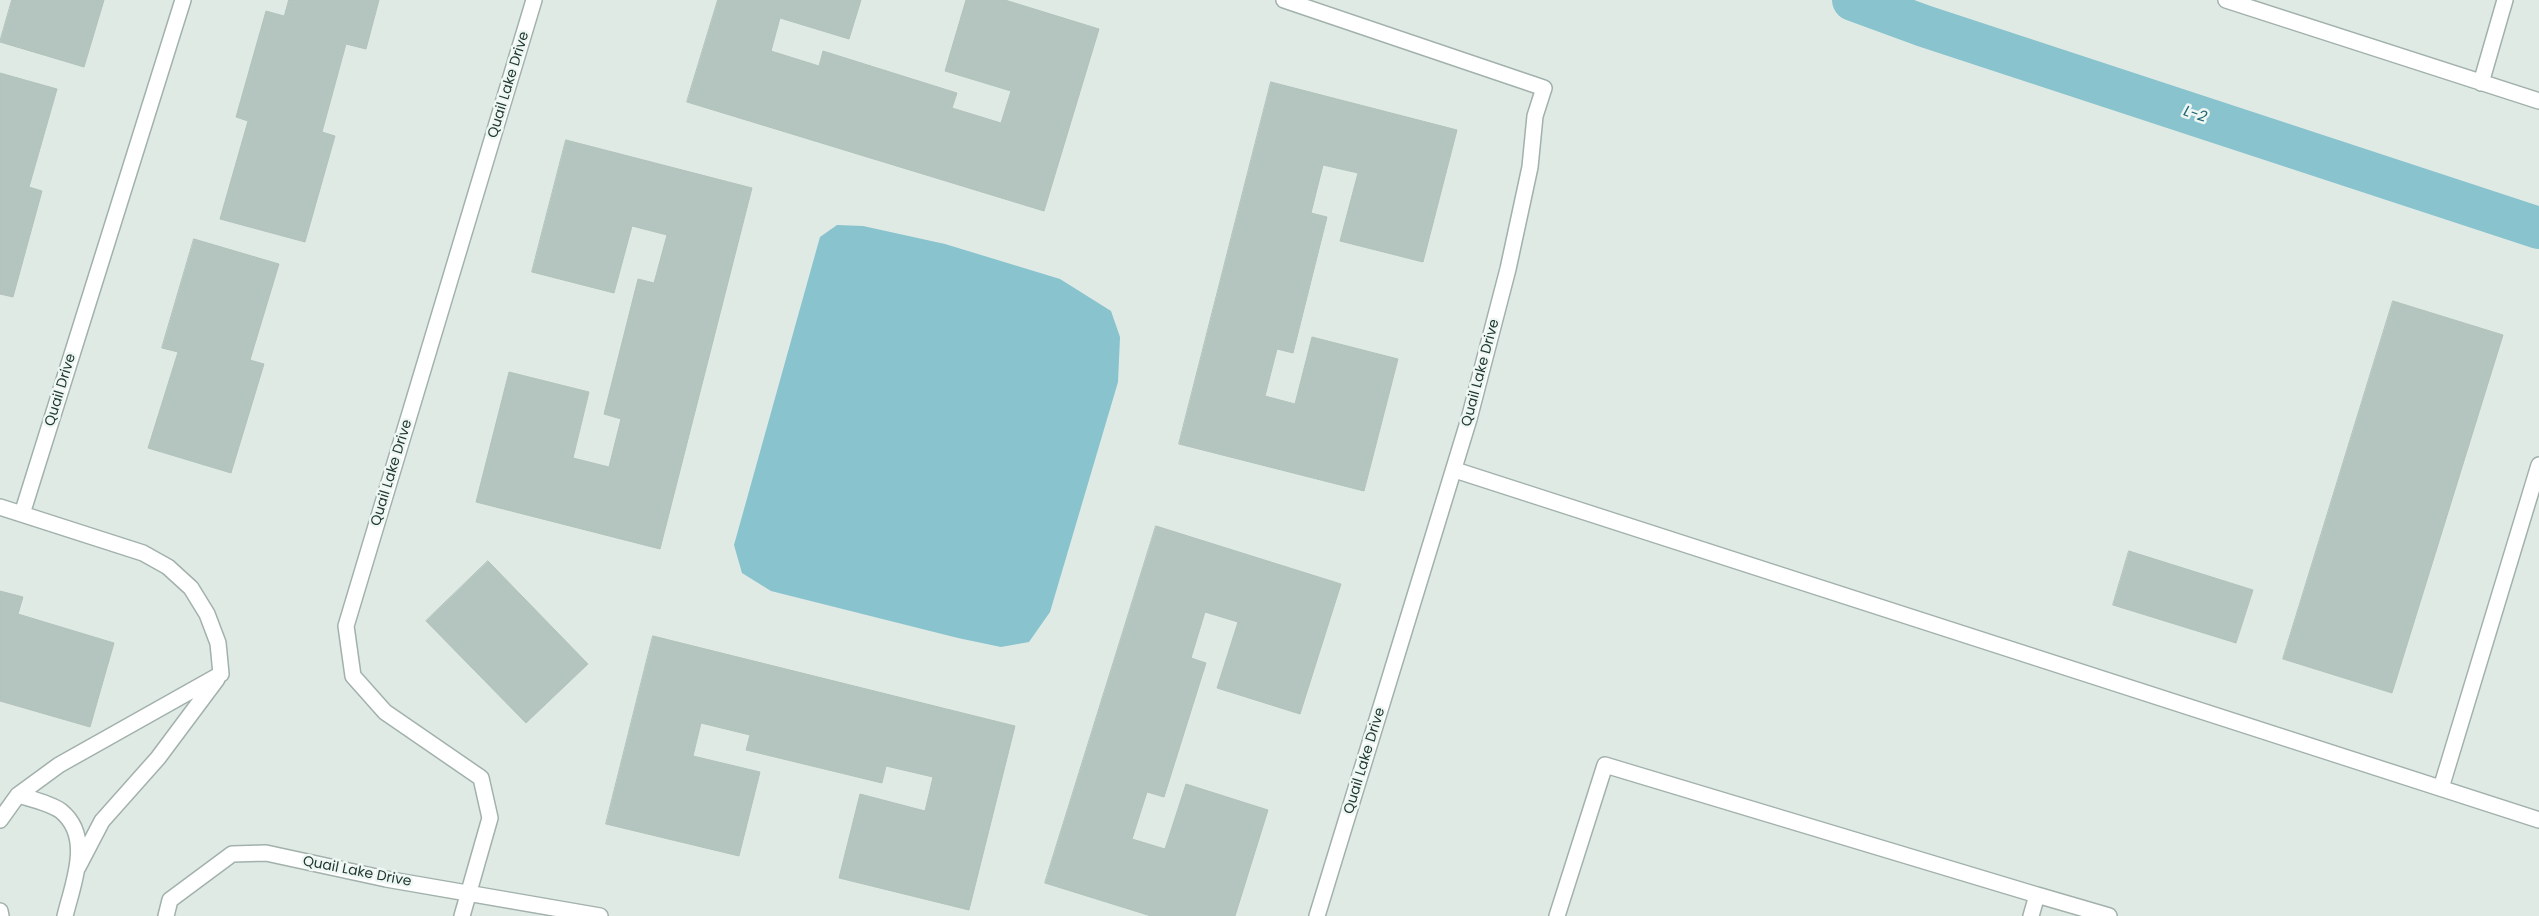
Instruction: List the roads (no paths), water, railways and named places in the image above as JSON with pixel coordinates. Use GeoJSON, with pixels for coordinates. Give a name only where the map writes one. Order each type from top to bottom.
{"type":"FeatureCollection","features":[{"type":"Feature","properties":{"kind":"street","name":"Quail Drive"},"geometry":{"type":"LineString","coordinates":[[22,514],[183,0]]}},
{"type":"Feature","properties":{"kind":"street","name":"Quail Lake Drive"},"geometry":{"type":"LineString","coordinates":[[469,892],[490,818],[481,778],[385,712],[353,676],[346,626],[534,0]]}},
{"type":"Feature","properties":{"kind":"street","name":"Quail Lake Drive"},"geometry":{"type":"LineString","coordinates":[[1284,0],[1544,88],[1535,116],[1530,167],[1508,269],[1455,470],[1317,916]]}},
{"type":"Feature","properties":{"kind":"street"},"geometry":{"type":"LineString","coordinates":[[2226,0],[2539,101]]}},
{"type":"Feature","properties":{"kind":"street"},"geometry":{"type":"LineString","coordinates":[[2481,83],[2505,0]]}},
{"type":"Feature","properties":{"kind":"street"},"geometry":{"type":"LineString","coordinates":[[2441,788],[2539,465]]}},
{"type":"Feature","properties":{"kind":"street"},"geometry":{"type":"LineString","coordinates":[[1455,470],[2539,820]]}},
{"type":"Feature","properties":{"kind":"street"},"geometry":{"type":"LineString","coordinates":[[0,507],[143,553],[168,567],[191,588],[207,614],[218,643],[221,674],[158,758],[102,821],[78,866],[65,916]]}},
{"type":"Feature","properties":{"kind":"street"},"geometry":{"type":"LineString","coordinates":[[0,820],[18,795],[58,765],[221,674]]}},
{"type":"Feature","properties":{"kind":"street"},"geometry":{"type":"LineString","coordinates":[[1557,916],[1605,765],[2109,916]]}},
{"type":"Feature","properties":{"kind":"street"},"geometry":{"type":"LineString","coordinates":[[18,795],[60,811],[73,824],[78,840],[78,866]]}},
{"type":"Feature","properties":{"kind":"street","name":"Quail Lake Drive"},"geometry":{"type":"LineString","coordinates":[[166,916],[170,900],[232,854],[266,853],[386,879],[600,916]]}},
{"type":"Feature","properties":{"kind":"street"},"geometry":{"type":"LineString","coordinates":[[462,916],[469,892]]}},
{"type":"Feature","properties":{"kind":"street"},"geometry":{"type":"LineString","coordinates":[[2031,916],[2037,895]]}},
{"type":"Feature","properties":{"kind":"street"},"geometry":{"type":"LineString","coordinates":[[0,911],[1,916]]}},
{"type":"Feature","properties":{"kind":"water"},"geometry":{"type":"Polygon","coordinates":[[[837,225],[863,226],[945,244],[1060,279],[1111,311],[1120,337],[1118,382],[1050,612],[1029,642],[1001,647],[958,638],[771,591],[742,573],[734,545],[820,237],[837,225]]]}},
{"type":"Feature","properties":{"kind":"waterway","name":"L-2"},"geometry":{"type":"LineString","coordinates":[[1853,0],[1924,26],[2539,228]]}}]}
